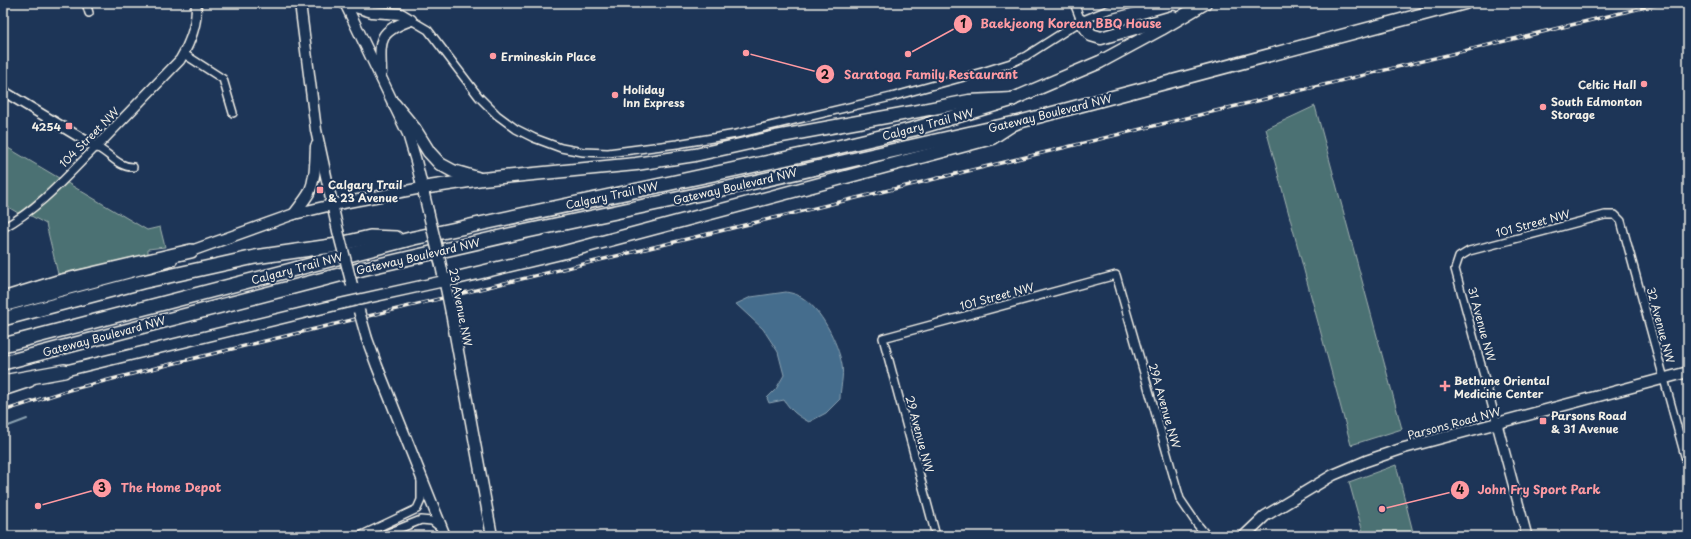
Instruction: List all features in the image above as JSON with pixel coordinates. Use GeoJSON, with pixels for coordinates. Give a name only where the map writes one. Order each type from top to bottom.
{"type":"FeatureCollection","features":[{"type":"Feature","properties":{"kind":"highway","name":"Calgary Trail NW"},"geometry":{"type":"LineString","coordinates":[[3,345],[414,238],[833,148],[914,129],[1013,100],[1095,64],[1161,29],[1205,3]]}},
{"type":"Feature","properties":{"kind":"highway","name":"Gateway Boulevard NW"},"geometry":{"type":"LineString","coordinates":[[3,363],[350,272],[518,233],[728,188],[1015,123],[1465,3]]}},
{"type":"Feature","properties":{"kind":"highway"},"geometry":{"type":"LineString","coordinates":[[1081,21],[1091,35],[1101,38],[1190,12]]}},
{"type":"Feature","properties":{"kind":"highway"},"geometry":{"type":"LineString","coordinates":[[422,188],[482,179],[695,155],[776,137],[969,101],[1013,100]]}},
{"type":"Feature","properties":{"kind":"highway"},"geometry":{"type":"LineString","coordinates":[[394,104],[414,128],[429,152],[440,164],[453,171],[482,179]]}},
{"type":"Feature","properties":{"kind":"highway"},"geometry":{"type":"LineString","coordinates":[[446,287],[561,253],[992,138],[1015,123]]}},
{"type":"Feature","properties":{"kind":"highway"},"geometry":{"type":"LineString","coordinates":[[3,319],[142,282],[255,257],[331,246],[370,238],[414,238]]}},
{"type":"Feature","properties":{"kind":"highway"},"geometry":{"type":"LineString","coordinates":[[3,299],[58,282],[191,250]]}},
{"type":"Feature","properties":{"kind":"highway"},"geometry":{"type":"LineString","coordinates":[[3,382],[64,372]]}},
{"type":"Feature","properties":{"kind":"main road"},"geometry":{"type":"LineString","coordinates":[[300,3],[316,130],[338,231],[356,300],[376,366],[444,533]]}},
{"type":"Feature","properties":{"kind":"main road"},"geometry":{"type":"LineString","coordinates":[[345,4],[372,12],[401,14],[411,20]]}},
{"type":"Feature","properties":{"kind":"main road","name":"23 Avenue NW"},"geometry":{"type":"LineString","coordinates":[[345,4],[394,104],[413,148],[446,287],[492,536]]}},
{"type":"Feature","properties":{"kind":"main road"},"geometry":{"type":"LineString","coordinates":[[381,77],[382,40],[390,29],[411,20]]}},
{"type":"Feature","properties":{"kind":"main road"},"geometry":{"type":"LineString","coordinates":[[294,214],[308,194],[312,183],[315,170],[316,130]]}},
{"type":"Feature","properties":{"kind":"main road"},"geometry":{"type":"LineString","coordinates":[[191,250],[294,214],[332,205],[422,188]]}},
{"type":"Feature","properties":{"kind":"main road"},"geometry":{"type":"LineString","coordinates":[[64,372],[356,300],[446,287]]}},
{"type":"Feature","properties":{"kind":"main road","name":"Parsons Road NW"},"geometry":{"type":"LineString","coordinates":[[1244,536],[1265,516],[1333,474],[1366,461],[1398,450],[1688,372]]}},
{"type":"Feature","properties":{"kind":"street"},"geometry":{"type":"LineString","coordinates":[[86,3],[89,13]]}},
{"type":"Feature","properties":{"kind":"street","name":"104 Street NW"},"geometry":{"type":"LineString","coordinates":[[3,228],[23,216],[39,203],[176,66],[184,54],[194,28],[196,3]]}},
{"type":"Feature","properties":{"kind":"street"},"geometry":{"type":"LineString","coordinates":[[1074,3],[1081,21]]}},
{"type":"Feature","properties":{"kind":"street"},"geometry":{"type":"LineString","coordinates":[[411,20],[428,30],[473,90],[487,106],[506,122],[543,142],[571,150],[621,152],[733,134],[910,92],[1011,63],[1026,56],[1081,21],[1108,10],[1135,3]]}},
{"type":"Feature","properties":{"kind":"street"},"geometry":{"type":"LineString","coordinates":[[184,54],[223,79],[233,113]]}},
{"type":"Feature","properties":{"kind":"street"},"geometry":{"type":"LineString","coordinates":[[3,91],[105,151],[114,160],[122,165],[133,167]]}},
{"type":"Feature","properties":{"kind":"street","name":"101 Street NW"},"geometry":{"type":"LineString","coordinates":[[1458,257],[1469,251],[1605,215],[1615,215]]}},
{"type":"Feature","properties":{"kind":"street","name":"32 Avenue NW"},"geometry":{"type":"LineString","coordinates":[[1615,215],[1621,221],[1688,467]]}},
{"type":"Feature","properties":{"kind":"street"},"geometry":{"type":"LineString","coordinates":[[3,307],[159,265],[174,260],[191,250]]}},
{"type":"Feature","properties":{"kind":"street","name":"31 Avenue NW"},"geometry":{"type":"LineString","coordinates":[[1458,257],[1455,269],[1527,536]]}},
{"type":"Feature","properties":{"kind":"street","name":"101 Street NW"},"geometry":{"type":"LineString","coordinates":[[883,338],[1116,275]]}},
{"type":"Feature","properties":{"kind":"street","name":"29A Avenue NW"},"geometry":{"type":"LineString","coordinates":[[1116,275],[1180,499],[1207,536]]}},
{"type":"Feature","properties":{"kind":"street","name":"29 Avenue NW"},"geometry":{"type":"LineString","coordinates":[[883,338],[936,536]]}},
{"type":"Feature","properties":{"kind":"street"},"geometry":{"type":"LineString","coordinates":[[3,391],[64,372]]}},
{"type":"Feature","properties":{"kind":"street"},"geometry":{"type":"LineString","coordinates":[[360,536],[417,508],[420,500],[421,474]]}},
{"type":"Feature","properties":{"kind":"street"},"geometry":{"type":"LineString","coordinates":[[381,536],[421,520],[432,522],[444,533]]}},
{"type":"Feature","properties":{"kind":"green space"},"geometry":{"type":"Polygon","coordinates":[[[1315,106],[1402,429],[1351,445],[1266,129],[1315,106]]]}},
{"type":"Feature","properties":{"kind":"green space"},"geometry":{"type":"Polygon","coordinates":[[[3,145],[147,230],[160,227],[165,247],[148,249],[148,255],[58,274],[46,224],[22,211],[18,213],[3,204],[3,145]]]}},
{"type":"Feature","properties":{"kind":"green space"},"geometry":{"type":"Polygon","coordinates":[[[1396,465],[1414,536],[1364,536],[1349,482],[1396,465]]]}},
{"type":"Feature","properties":{"kind":"water"},"geometry":{"type":"Polygon","coordinates":[[[786,292],[799,296],[808,302],[822,318],[833,337],[842,365],[843,374],[840,399],[826,413],[809,422],[795,413],[784,400],[769,403],[767,398],[776,389],[784,375],[778,352],[763,329],[736,304],[751,297],[786,292]]]}},
{"type":"Feature","properties":{"kind":"waterway"},"geometry":{"type":"LineString","coordinates":[[3,428],[27,419]]}},
{"type":"Feature","properties":{"kind":"railway"},"geometry":{"type":"LineString","coordinates":[[3,411],[69,390],[199,357],[1662,3]]}},
{"type":"Feature","properties":{"kind":"place","name":"Saratoga Family Restaurant"},"geometry":{"type":"Point","coordinates":[746,53]}},
{"type":"Feature","properties":{"kind":"place","name":"Baekjeong Korean BBQ House"},"geometry":{"type":"Point","coordinates":[908,54]}},
{"type":"Feature","properties":{"kind":"place","name":"Ermineskin Place"},"geometry":{"type":"Point","coordinates":[493,56]}},
{"type":"Feature","properties":{"kind":"place","name":"Celtic Hall"},"geometry":{"type":"Point","coordinates":[1644,84]}},
{"type":"Feature","properties":{"kind":"place","name":"Holiday Inn Express"},"geometry":{"type":"Point","coordinates":[615,95]}},
{"type":"Feature","properties":{"kind":"place","name":"South Edmonton Storage"},"geometry":{"type":"Point","coordinates":[1543,107]}},
{"type":"Feature","properties":{"kind":"place","name":"4254"},"geometry":{"type":"Point","coordinates":[69,126]}},
{"type":"Feature","properties":{"kind":"place","name":"Calgary Trail & 23 Avenue"},"geometry":{"type":"Point","coordinates":[320,190]}},
{"type":"Feature","properties":{"kind":"place","name":"Bethune Oriental Medicine Center"},"geometry":{"type":"Point","coordinates":[1445,386]}},
{"type":"Feature","properties":{"kind":"place","name":"Parsons Road & 31 Avenue"},"geometry":{"type":"Point","coordinates":[1543,421]}},
{"type":"Feature","properties":{"kind":"place","name":"The Home Depot"},"geometry":{"type":"Point","coordinates":[38,506]}},
{"type":"Feature","properties":{"kind":"place","name":"John Fry Sport Park"},"geometry":{"type":"Point","coordinates":[1382,509]}}]}
